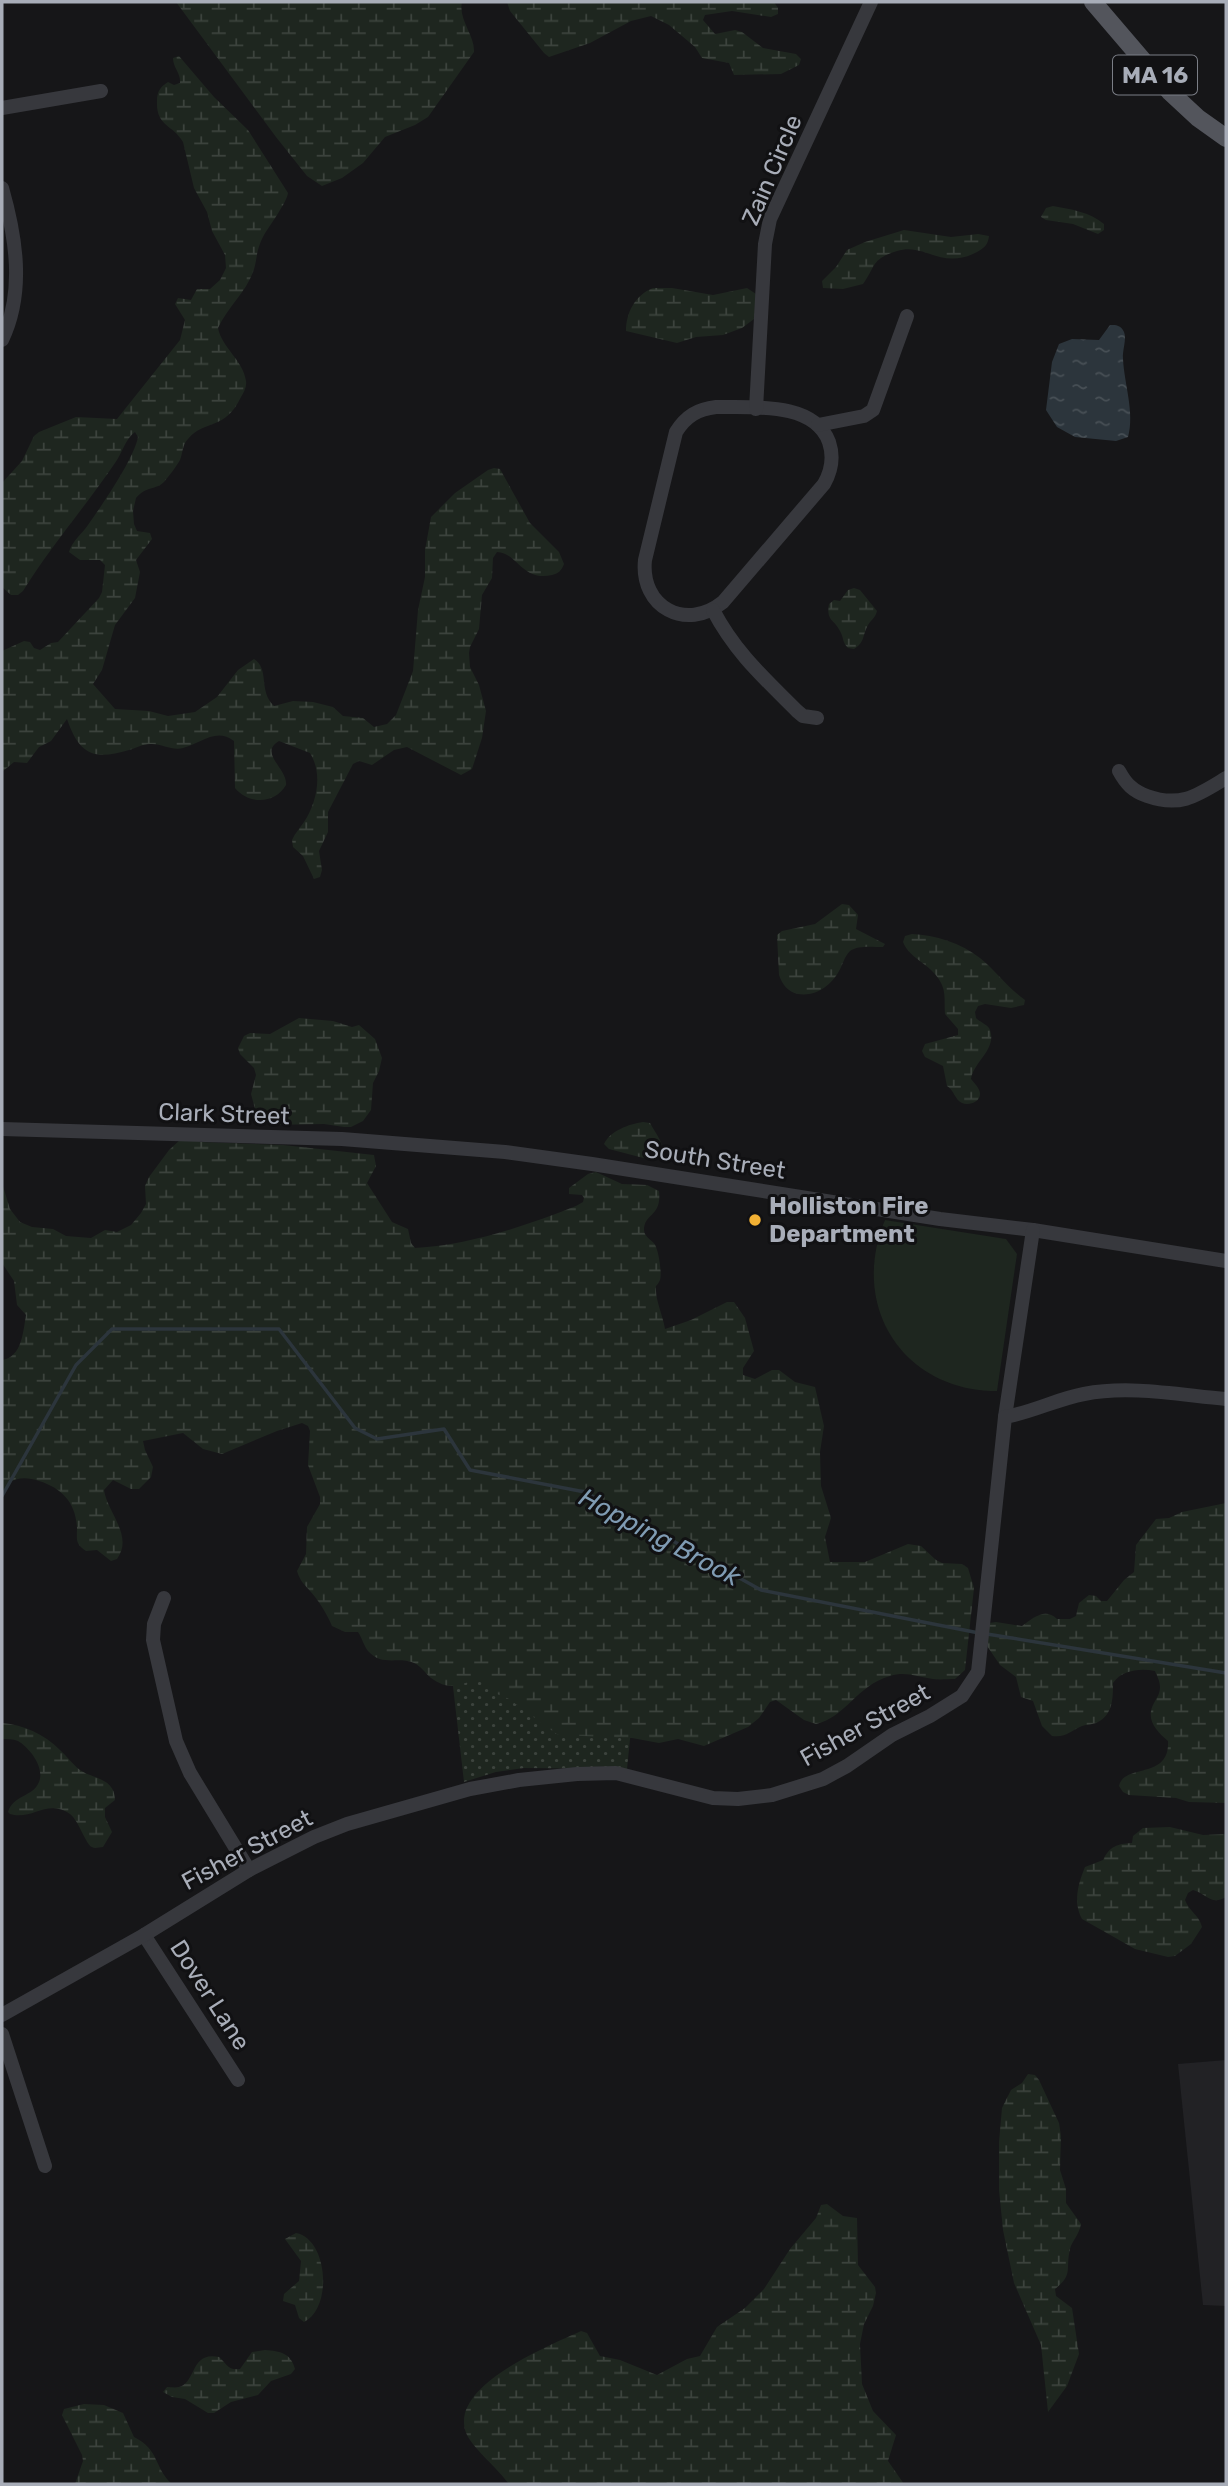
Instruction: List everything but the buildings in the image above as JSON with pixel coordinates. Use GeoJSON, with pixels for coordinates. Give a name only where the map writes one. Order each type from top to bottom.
{"type":"FeatureCollection","features":[{"type":"Feature","properties":{"kind":"main road","name":"MA 16"},"geometry":{"type":"LineString","coordinates":[[1093,2],[1170,92],[1198,118],[1226,138]]}},
{"type":"Feature","properties":{"kind":"street","name":"Zain Circle"},"geometry":{"type":"LineString","coordinates":[[756,409],[765,244],[770,219],[871,2]]}},
{"type":"Feature","properties":{"kind":"street"},"geometry":{"type":"LineString","coordinates":[[2,108],[101,91]]}},
{"type":"Feature","properties":{"kind":"street"},"geometry":{"type":"LineString","coordinates":[[2,188],[12,228],[9,281],[12,314],[2,340]]}},
{"type":"Feature","properties":{"kind":"street"},"geometry":{"type":"LineString","coordinates":[[818,425],[864,416],[873,410],[906,316]]}},
{"type":"Feature","properties":{"kind":"street"},"geometry":{"type":"LineString","coordinates":[[706,408],[756,409],[797,414],[818,425],[827,438],[832,456],[829,475],[727,598],[713,610],[688,615],[662,606],[647,586],[645,560],[672,441],[681,423],[697,411],[706,408]]}},
{"type":"Feature","properties":{"kind":"street"},"geometry":{"type":"LineString","coordinates":[[713,610],[729,639],[743,656],[797,711],[803,716],[817,718]]}},
{"type":"Feature","properties":{"kind":"street"},"geometry":{"type":"LineString","coordinates":[[1119,771],[1133,790],[1168,802],[1190,798],[1226,778]]}},
{"type":"Feature","properties":{"kind":"street","name":"Clark Street"},"geometry":{"type":"LineString","coordinates":[[2,1129],[342,1139],[445,1146]]}},
{"type":"Feature","properties":{"kind":"street","name":"South Street"},"geometry":{"type":"LineString","coordinates":[[445,1146],[558,1158],[1226,1261]]}},
{"type":"Feature","properties":{"kind":"street","name":"Fisher Street"},"geometry":{"type":"LineString","coordinates":[[2,2015],[144,1935],[249,1870],[314,1837],[347,1824],[503,1782],[563,1775],[616,1773],[689,1793],[738,1799],[772,1795],[814,1782],[847,1766],[892,1735],[962,1696],[978,1672],[997,1477],[1033,1230]]}},
{"type":"Feature","properties":{"kind":"street"},"geometry":{"type":"LineString","coordinates":[[1005,1417],[1073,1396],[1098,1392],[1144,1392],[1226,1399]]}},
{"type":"Feature","properties":{"kind":"street"},"geometry":{"type":"LineString","coordinates":[[164,1598],[154,1624],[152,1640],[176,1741],[190,1773],[249,1870]]}},
{"type":"Feature","properties":{"kind":"street","name":"Dover Lane"},"geometry":{"type":"LineString","coordinates":[[144,1935],[238,2080]]}},
{"type":"Feature","properties":{"kind":"street"},"geometry":{"type":"LineString","coordinates":[[2,2034],[45,2166]]}},
{"type":"Feature","properties":{"kind":"shaded area"},"geometry":{"type":"Polygon","coordinates":[[[1226,2060],[1226,2306],[1203,2305],[1178,2064],[1226,2060]]]}},
{"type":"Feature","properties":{"kind":"green space"},"geometry":{"type":"Polygon","coordinates":[[[176,2],[462,2],[462,15],[474,52],[428,117],[385,137],[363,163],[342,178],[322,186],[307,176],[276,137],[176,2]]]}},
{"type":"Feature","properties":{"kind":"green space"},"geometry":{"type":"Polygon","coordinates":[[[507,2],[774,2],[778,14],[771,17],[732,11],[705,15],[703,20],[715,34],[735,30],[742,32],[763,48],[796,54],[801,59],[799,65],[781,74],[734,75],[729,63],[702,58],[695,47],[669,25],[651,16],[631,21],[590,43],[549,57],[510,11],[507,2]]]}},
{"type":"Feature","properties":{"kind":"green space"},"geometry":{"type":"Polygon","coordinates":[[[179,56],[214,97],[248,130],[288,193],[282,208],[261,241],[250,279],[218,328],[244,374],[245,389],[228,415],[188,439],[180,460],[164,482],[136,498],[134,524],[137,531],[150,533],[152,539],[136,560],[140,572],[135,598],[115,625],[102,670],[93,684],[115,709],[149,711],[168,716],[195,712],[217,697],[238,670],[254,659],[262,668],[266,694],[274,706],[293,701],[313,702],[333,707],[343,716],[363,718],[374,727],[387,724],[396,715],[413,671],[418,610],[425,577],[425,550],[431,517],[455,493],[488,470],[500,469],[530,523],[559,552],[564,564],[556,573],[542,576],[527,571],[510,557],[497,552],[493,558],[492,578],[482,595],[479,629],[469,653],[470,667],[479,685],[486,711],[482,738],[472,769],[461,775],[407,747],[394,750],[372,765],[359,761],[353,764],[328,812],[328,832],[319,851],[322,870],[320,877],[314,879],[303,856],[293,847],[292,840],[315,797],[317,779],[314,761],[310,753],[279,741],[272,751],[286,785],[275,796],[262,800],[247,797],[235,788],[234,741],[227,737],[214,736],[179,749],[147,744],[106,755],[97,754],[82,747],[67,719],[51,741],[39,747],[27,763],[14,762],[2,772],[2,651],[24,641],[40,650],[58,642],[99,598],[105,565],[100,560],[80,560],[69,552],[117,482],[138,437],[135,432],[129,439],[104,479],[18,595],[11,595],[2,587],[2,483],[22,461],[34,436],[39,432],[76,417],[117,419],[180,340],[185,320],[175,304],[178,298],[191,300],[197,289],[210,289],[220,280],[226,268],[225,255],[194,188],[183,142],[162,121],[157,109],[161,88],[168,82],[174,85],[180,83],[173,58],[179,56]]]}},
{"type":"Feature","properties":{"kind":"green space"},"geometry":{"type":"Polygon","coordinates":[[[1053,206],[1093,217],[1104,224],[1104,230],[1098,234],[1073,224],[1041,217],[1046,208],[1053,206]]]}},
{"type":"Feature","properties":{"kind":"green space"},"geometry":{"type":"Polygon","coordinates":[[[904,230],[951,237],[978,234],[989,236],[984,248],[953,259],[916,250],[897,251],[878,260],[863,284],[843,289],[823,288],[822,281],[836,267],[847,250],[904,230]]]}},
{"type":"Feature","properties":{"kind":"green space"},"geometry":{"type":"Polygon","coordinates":[[[653,288],[672,288],[713,295],[747,288],[759,296],[758,316],[742,328],[723,335],[696,337],[677,343],[626,331],[633,305],[641,295],[653,288]]]}},
{"type":"Feature","properties":{"kind":"green space"},"geometry":{"type":"Polygon","coordinates":[[[848,590],[860,590],[877,611],[862,642],[854,649],[846,646],[828,610],[829,604],[834,600],[840,601],[848,590]]]}},
{"type":"Feature","properties":{"kind":"green space"},"geometry":{"type":"Polygon","coordinates":[[[842,904],[849,905],[858,915],[856,929],[885,944],[883,947],[861,947],[850,951],[836,976],[822,989],[810,994],[791,991],[779,975],[777,935],[782,931],[815,924],[842,904]]]}},
{"type":"Feature","properties":{"kind":"green space"},"geometry":{"type":"Polygon","coordinates":[[[905,936],[930,936],[965,948],[986,963],[1025,1000],[1024,1005],[1011,1008],[985,1004],[978,1006],[975,1012],[976,1018],[989,1028],[991,1042],[971,1079],[980,1094],[974,1103],[965,1104],[958,1100],[947,1086],[943,1066],[925,1057],[922,1051],[925,1044],[958,1035],[958,1029],[945,1014],[944,992],[938,978],[911,954],[903,942],[905,936]]]}},
{"type":"Feature","properties":{"kind":"green space"},"geometry":{"type":"Polygon","coordinates":[[[299,1018],[333,1021],[352,1027],[359,1025],[375,1039],[382,1058],[373,1083],[371,1110],[363,1121],[351,1127],[344,1127],[324,1124],[270,1125],[258,1120],[251,1094],[256,1075],[254,1068],[240,1054],[238,1048],[244,1036],[250,1033],[270,1034],[299,1018]]]}},
{"type":"Feature","properties":{"kind":"green space"},"geometry":{"type":"Polygon","coordinates":[[[643,1122],[650,1123],[658,1136],[664,1149],[664,1159],[651,1160],[609,1149],[604,1144],[620,1129],[643,1122]]]}},
{"type":"Feature","properties":{"kind":"green space"},"geometry":{"type":"Polygon","coordinates":[[[185,1138],[201,1142],[283,1145],[374,1155],[376,1166],[367,1183],[392,1222],[408,1229],[415,1248],[456,1243],[497,1233],[576,1206],[583,1202],[584,1198],[582,1195],[569,1194],[569,1188],[588,1174],[596,1172],[622,1184],[647,1185],[659,1191],[658,1206],[647,1220],[644,1230],[658,1254],[661,1277],[656,1287],[656,1295],[665,1329],[691,1320],[727,1302],[734,1302],[745,1318],[754,1351],[743,1368],[743,1375],[755,1379],[772,1370],[779,1370],[795,1382],[815,1387],[824,1426],[820,1452],[821,1486],[831,1518],[825,1537],[830,1562],[865,1562],[908,1544],[921,1546],[942,1563],[962,1564],[968,1568],[974,1588],[965,1670],[955,1679],[906,1674],[890,1676],[869,1686],[835,1715],[816,1724],[804,1720],[776,1700],[770,1702],[759,1718],[748,1727],[704,1746],[678,1739],[659,1743],[632,1738],[558,1735],[509,1699],[497,1694],[495,1688],[482,1678],[457,1686],[438,1683],[414,1663],[373,1656],[358,1632],[345,1632],[332,1626],[297,1571],[306,1554],[307,1527],[320,1504],[308,1465],[310,1431],[308,1426],[302,1423],[222,1454],[203,1449],[183,1433],[143,1441],[153,1467],[151,1477],[139,1489],[131,1489],[113,1480],[104,1490],[123,1542],[117,1559],[111,1561],[97,1550],[86,1551],[80,1546],[71,1504],[55,1488],[27,1478],[19,1479],[8,1483],[2,1495],[2,1360],[9,1358],[18,1349],[26,1315],[17,1305],[14,1281],[2,1263],[2,1183],[10,1209],[20,1222],[32,1227],[53,1229],[66,1236],[91,1238],[105,1230],[117,1232],[131,1225],[141,1213],[146,1204],[145,1186],[149,1177],[169,1150],[185,1138]]]}},
{"type":"Feature","properties":{"kind":"green space"},"geometry":{"type":"Polygon","coordinates":[[[885,1220],[1006,1239],[1017,1254],[997,1391],[964,1387],[935,1376],[911,1360],[892,1338],[880,1312],[874,1283],[876,1252],[885,1220]]]}},
{"type":"Feature","properties":{"kind":"green space"},"geometry":{"type":"Polygon","coordinates":[[[425,1444],[653,1510],[627,1769],[524,1768],[496,1772],[464,1782],[425,1444]]]}},
{"type":"Feature","properties":{"kind":"green space"},"geometry":{"type":"Polygon","coordinates":[[[1226,1503],[1226,1803],[1129,1795],[1119,1786],[1123,1779],[1155,1766],[1167,1753],[1168,1741],[1156,1729],[1151,1719],[1160,1689],[1155,1671],[1137,1670],[1121,1675],[1113,1683],[1111,1705],[1103,1719],[1064,1735],[1052,1736],[1042,1726],[1033,1701],[1021,1697],[1016,1677],[1000,1665],[985,1643],[989,1623],[1022,1626],[1044,1614],[1057,1619],[1070,1619],[1076,1616],[1079,1603],[1089,1595],[1107,1601],[1134,1572],[1136,1545],[1156,1519],[1226,1503]]]}},
{"type":"Feature","properties":{"kind":"green space"},"geometry":{"type":"Polygon","coordinates":[[[2,1723],[26,1728],[40,1735],[54,1744],[80,1770],[111,1787],[115,1800],[105,1808],[105,1817],[112,1832],[103,1847],[94,1848],[90,1845],[73,1817],[62,1810],[54,1808],[25,1815],[8,1812],[14,1802],[36,1787],[40,1771],[32,1753],[23,1744],[16,1740],[2,1739],[2,1723]]]}},
{"type":"Feature","properties":{"kind":"green space"},"geometry":{"type":"Polygon","coordinates":[[[1170,1827],[1203,1835],[1226,1834],[1226,1897],[1216,1900],[1193,1890],[1188,1893],[1185,1900],[1202,1927],[1191,1944],[1175,1956],[1168,1957],[1135,1949],[1082,1919],[1077,1900],[1085,1867],[1103,1860],[1114,1847],[1132,1843],[1133,1836],[1143,1828],[1170,1827]]]}},
{"type":"Feature","properties":{"kind":"green space"},"geometry":{"type":"Polygon","coordinates":[[[1028,2074],[1035,2075],[1039,2080],[1059,2123],[1060,2170],[1066,2189],[1066,2203],[1081,2224],[1070,2249],[1067,2275],[1055,2289],[1056,2296],[1072,2308],[1079,2354],[1067,2386],[1048,2412],[1041,2345],[1014,2283],[1003,2230],[999,2190],[1002,2108],[1011,2090],[1022,2083],[1028,2074]]]}},
{"type":"Feature","properties":{"kind":"green space"},"geometry":{"type":"Polygon","coordinates":[[[827,2204],[843,2216],[857,2218],[858,2265],[875,2287],[876,2293],[864,2324],[860,2344],[862,2384],[873,2411],[896,2435],[888,2461],[904,2484],[509,2484],[470,2441],[464,2417],[471,2401],[485,2385],[525,2358],[581,2331],[587,2333],[600,2356],[620,2360],[657,2375],[687,2359],[700,2356],[717,2327],[745,2308],[764,2289],[790,2249],[816,2218],[821,2205],[827,2204]]]}},
{"type":"Feature","properties":{"kind":"green space"},"geometry":{"type":"Polygon","coordinates":[[[296,2233],[307,2238],[315,2247],[323,2274],[319,2303],[313,2314],[304,2322],[299,2318],[295,2305],[283,2301],[284,2294],[299,2281],[301,2261],[285,2239],[296,2233]]]}},
{"type":"Feature","properties":{"kind":"green space"},"geometry":{"type":"Polygon","coordinates":[[[265,2350],[284,2354],[291,2359],[295,2369],[291,2374],[271,2381],[258,2395],[231,2402],[214,2413],[208,2413],[185,2399],[163,2392],[167,2387],[185,2384],[203,2358],[219,2357],[230,2368],[240,2369],[252,2352],[265,2350]]]}},
{"type":"Feature","properties":{"kind":"green space"},"geometry":{"type":"Polygon","coordinates":[[[84,2404],[104,2405],[123,2413],[134,2437],[153,2453],[162,2472],[172,2484],[75,2484],[83,2461],[82,2455],[62,2415],[64,2409],[84,2404]]]}},
{"type":"Feature","properties":{"kind":"water"},"geometry":{"type":"Polygon","coordinates":[[[1110,325],[1120,327],[1125,335],[1123,359],[1130,408],[1128,437],[1116,441],[1075,437],[1057,427],[1046,410],[1052,362],[1059,344],[1072,339],[1099,340],[1110,325]]]}},
{"type":"Feature","properties":{"kind":"waterway","name":"Hopping Brook"},"geometry":{"type":"LineString","coordinates":[[2,1496],[76,1365],[112,1329],[279,1329],[355,1428],[377,1439],[444,1429],[470,1470],[585,1492],[761,1590],[979,1633]]}},
{"type":"Feature","properties":{"kind":"waterway","name":"Hopping Brook"},"geometry":{"type":"LineString","coordinates":[[987,1634],[1226,1673]]}},
{"type":"Feature","properties":{"kind":"place","name":"Holliston Fire Department"},"geometry":{"type":"Point","coordinates":[755,1220]}}]}
